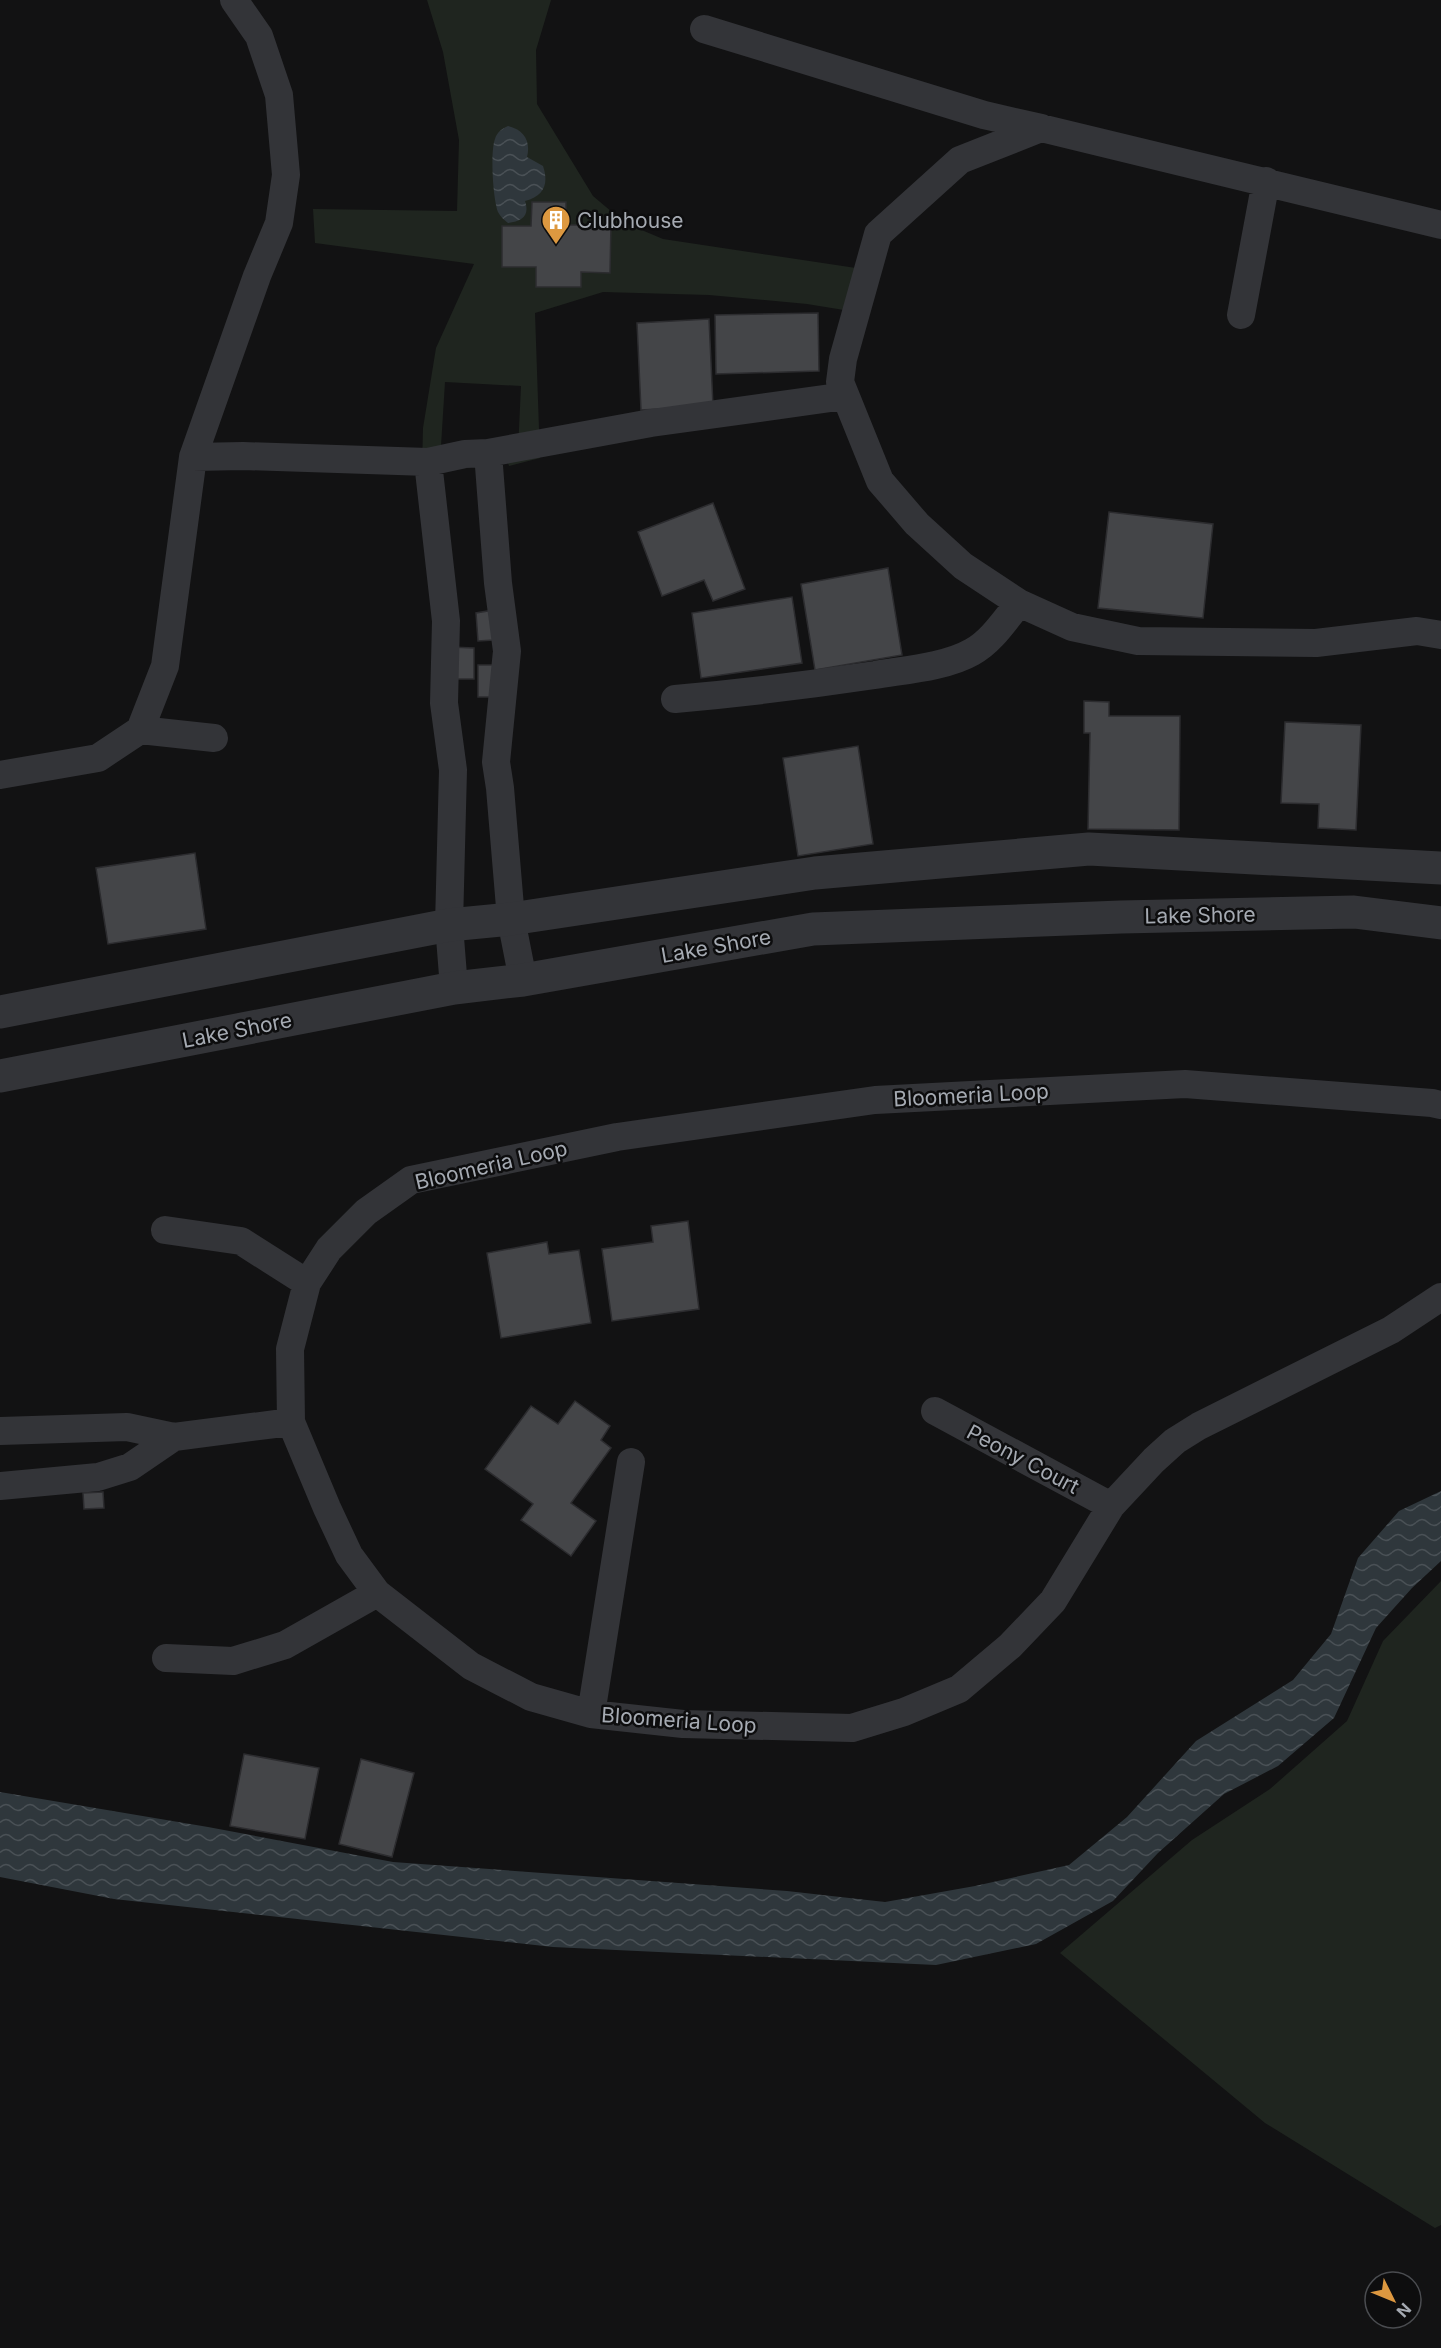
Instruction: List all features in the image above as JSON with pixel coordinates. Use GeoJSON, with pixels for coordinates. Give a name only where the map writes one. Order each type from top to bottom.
{"type":"FeatureCollection","features":[{"type":"Feature","properties":{"kind":"street"},"geometry":{"type":"LineString","coordinates":[[0,775],[98,758],[140,730],[165,666],[193,457],[257,276],[279,223],[286,175],[279,95],[259,36],[234,0]]}},
{"type":"Feature","properties":{"kind":"street"},"geometry":{"type":"LineString","coordinates":[[704,29],[984,115],[1266,181],[1441,225]]}},
{"type":"Feature","properties":{"kind":"street"},"geometry":{"type":"LineString","coordinates":[[1041,128],[960,160],[878,234],[843,359],[840,382],[880,481],[917,524],[963,566],[1019,603],[1072,627],[1138,641],[1316,643],[1417,631],[1441,635]]}},
{"type":"Feature","properties":{"kind":"street"},"geometry":{"type":"LineString","coordinates":[[1241,315],[1266,181]]}},
{"type":"Feature","properties":{"kind":"street"},"geometry":{"type":"LineString","coordinates":[[193,457],[243,456],[428,462],[651,423],[845,396]]}},
{"type":"Feature","properties":{"kind":"street"},"geometry":{"type":"LineString","coordinates":[[488,453],[498,583],[507,651],[496,762],[511,919],[523,980]]}},
{"type":"Feature","properties":{"kind":"street"},"geometry":{"type":"LineString","coordinates":[[428,462],[446,621],[444,703],[453,770],[449,925],[454,988]]}},
{"type":"Feature","properties":{"kind":"street"},"geometry":{"type":"LineString","coordinates":[[675,699],[770,690],[909,669],[960,658],[974,651],[989,639],[1019,603]]}},
{"type":"Feature","properties":{"kind":"street"},"geometry":{"type":"LineString","coordinates":[[140,730],[214,738]]}},
{"type":"Feature","properties":{"kind":"street"},"geometry":{"type":"LineString","coordinates":[[451,763],[496,762]]}},
{"type":"Feature","properties":{"kind":"street"},"geometry":{"type":"LineString","coordinates":[[0,1012],[449,925],[511,919],[815,873],[1089,849],[1441,868]]}},
{"type":"Feature","properties":{"kind":"street","name":"Lake Shore"},"geometry":{"type":"LineString","coordinates":[[0,1076],[454,988],[523,980],[813,929],[1121,917],[1354,912],[1441,923]]}},
{"type":"Feature","properties":{"kind":"street","name":"Bloomeria Loop"},"geometry":{"type":"LineString","coordinates":[[1441,1105],[1185,1084],[875,1100],[617,1137],[411,1180],[366,1212],[329,1250],[307,1283],[291,1348],[291,1422],[327,1508],[350,1555],[377,1593],[471,1666],[531,1697],[591,1714],[683,1724],[852,1728],[915,1707],[959,1689],[1010,1647],[1053,1601],[1111,1506],[1175,1441],[1199,1426],[1391,1330],[1441,1297]]}},
{"type":"Feature","properties":{"kind":"street"},"geometry":{"type":"LineString","coordinates":[[165,1230],[241,1241],[307,1283]]}},
{"type":"Feature","properties":{"kind":"street","name":"Peony Court"},"geometry":{"type":"LineString","coordinates":[[935,1412],[1111,1506]]}},
{"type":"Feature","properties":{"kind":"street"},"geometry":{"type":"LineString","coordinates":[[0,1431],[127,1427],[174,1437],[291,1422]]}},
{"type":"Feature","properties":{"kind":"street"},"geometry":{"type":"LineString","coordinates":[[0,1486],[98,1477],[130,1467],[174,1437]]}},
{"type":"Feature","properties":{"kind":"street"},"geometry":{"type":"LineString","coordinates":[[591,1714],[631,1462]]}},
{"type":"Feature","properties":{"kind":"street"},"geometry":{"type":"LineString","coordinates":[[166,1658],[233,1661],[285,1645],[377,1593]]}},
{"type":"Feature","properties":{"kind":"shaded area"},"geometry":{"type":"Polygon","coordinates":[[[427,0],[551,0],[536,50],[537,104],[593,196],[625,223],[663,239],[856,268],[850,311],[807,304],[709,295],[603,292],[535,313],[540,458],[509,466],[504,450],[518,450],[521,386],[445,382],[441,446],[422,467],[423,428],[436,348],[474,264],[315,243],[313,209],[457,211],[459,140],[443,52],[427,0]]]}},
{"type":"Feature","properties":{"kind":"shaded area"},"geometry":{"type":"Polygon","coordinates":[[[1441,1581],[1441,2225],[1435,2228],[1265,2123],[1060,1953],[1192,1840],[1270,1789],[1347,1721],[1383,1641],[1441,1581]]]}},
{"type":"Feature","properties":{"kind":"water"},"geometry":{"type":"Polygon","coordinates":[[[508,126],[518,130],[525,137],[528,146],[527,157],[543,166],[545,184],[537,196],[525,201],[526,214],[524,217],[508,223],[500,215],[496,206],[492,164],[496,137],[508,126]]]}},
{"type":"Feature","properties":{"kind":"water"},"geometry":{"type":"Polygon","coordinates":[[[1441,1491],[1441,1561],[1412,1588],[1376,1628],[1334,1718],[1278,1766],[1224,1794],[1158,1853],[1113,1901],[1036,1944],[936,1965],[553,1947],[114,1899],[0,1877],[0,1792],[208,1827],[393,1862],[787,1891],[885,1902],[975,1886],[1069,1865],[1127,1817],[1196,1741],[1293,1680],[1331,1634],[1358,1558],[1399,1511],[1441,1491]]]}},
{"type":"Feature","properties":{"kind":"building","name":"Clubhouse"},"geometry":{"type":"Polygon","coordinates":[[[532,202],[566,202],[566,225],[611,225],[610,273],[581,272],[581,287],[536,287],[536,267],[502,267],[502,226],[531,226],[532,202]]]}},
{"type":"Feature","properties":{"kind":"building"},"geometry":{"type":"Polygon","coordinates":[[[818,313],[819,371],[716,374],[715,315],[818,313]]]}},
{"type":"Feature","properties":{"kind":"building"},"geometry":{"type":"Polygon","coordinates":[[[709,319],[713,406],[641,410],[637,323],[709,319]]]}},
{"type":"Feature","properties":{"kind":"building"},"geometry":{"type":"Polygon","coordinates":[[[713,503],[745,589],[713,601],[704,580],[662,596],[638,532],[713,503]]]}},
{"type":"Feature","properties":{"kind":"building"},"geometry":{"type":"Polygon","coordinates":[[[1109,512],[1213,524],[1203,618],[1098,608],[1109,512]]]}},
{"type":"Feature","properties":{"kind":"building"},"geometry":{"type":"Polygon","coordinates":[[[888,568],[902,655],[815,670],[801,584],[888,568]]]}},
{"type":"Feature","properties":{"kind":"building"},"geometry":{"type":"Polygon","coordinates":[[[792,597],[802,663],[701,678],[692,613],[792,597]]]}},
{"type":"Feature","properties":{"kind":"building"},"geometry":{"type":"Polygon","coordinates":[[[494,610],[494,640],[478,641],[476,613],[494,610]]]}},
{"type":"Feature","properties":{"kind":"building"},"geometry":{"type":"Polygon","coordinates":[[[450,647],[474,648],[474,679],[450,679],[450,647]]]}},
{"type":"Feature","properties":{"kind":"building"},"geometry":{"type":"Polygon","coordinates":[[[478,665],[500,665],[501,697],[478,697],[478,665]]]}},
{"type":"Feature","properties":{"kind":"building"},"geometry":{"type":"Polygon","coordinates":[[[1084,701],[1109,702],[1109,716],[1180,716],[1179,830],[1088,829],[1090,733],[1084,733],[1084,701]]]}},
{"type":"Feature","properties":{"kind":"building"},"geometry":{"type":"Polygon","coordinates":[[[1285,722],[1361,725],[1356,830],[1318,828],[1319,804],[1281,803],[1285,722]]]}},
{"type":"Feature","properties":{"kind":"building"},"geometry":{"type":"Polygon","coordinates":[[[858,746],[873,844],[798,856],[783,758],[858,746]]]}},
{"type":"Feature","properties":{"kind":"building"},"geometry":{"type":"Polygon","coordinates":[[[195,853],[206,929],[108,944],[96,868],[195,853]]]}},
{"type":"Feature","properties":{"kind":"building"},"geometry":{"type":"Polygon","coordinates":[[[688,1221],[699,1309],[612,1321],[602,1249],[653,1242],[651,1226],[688,1221]]]}},
{"type":"Feature","properties":{"kind":"building"},"geometry":{"type":"Polygon","coordinates":[[[547,1242],[549,1254],[579,1250],[591,1323],[501,1338],[487,1253],[547,1242]]]}},
{"type":"Feature","properties":{"kind":"building"},"geometry":{"type":"Polygon","coordinates":[[[575,1401],[610,1426],[601,1440],[611,1448],[571,1503],[596,1521],[571,1556],[521,1520],[533,1504],[485,1469],[531,1406],[558,1424],[575,1401]]]}},
{"type":"Feature","properties":{"kind":"building"},"geometry":{"type":"Polygon","coordinates":[[[103,1492],[104,1508],[84,1509],[83,1493],[103,1492]]]}},
{"type":"Feature","properties":{"kind":"building"},"geometry":{"type":"Polygon","coordinates":[[[244,1754],[319,1768],[305,1839],[230,1826],[244,1754]]]}},
{"type":"Feature","properties":{"kind":"building"},"geometry":{"type":"Polygon","coordinates":[[[361,1759],[414,1773],[392,1857],[339,1844],[361,1759]]]}},
{"type":"Feature","properties":{"kind":"place","name":"Clubhouse"},"geometry":{"type":"Point","coordinates":[556,246]}}]}
